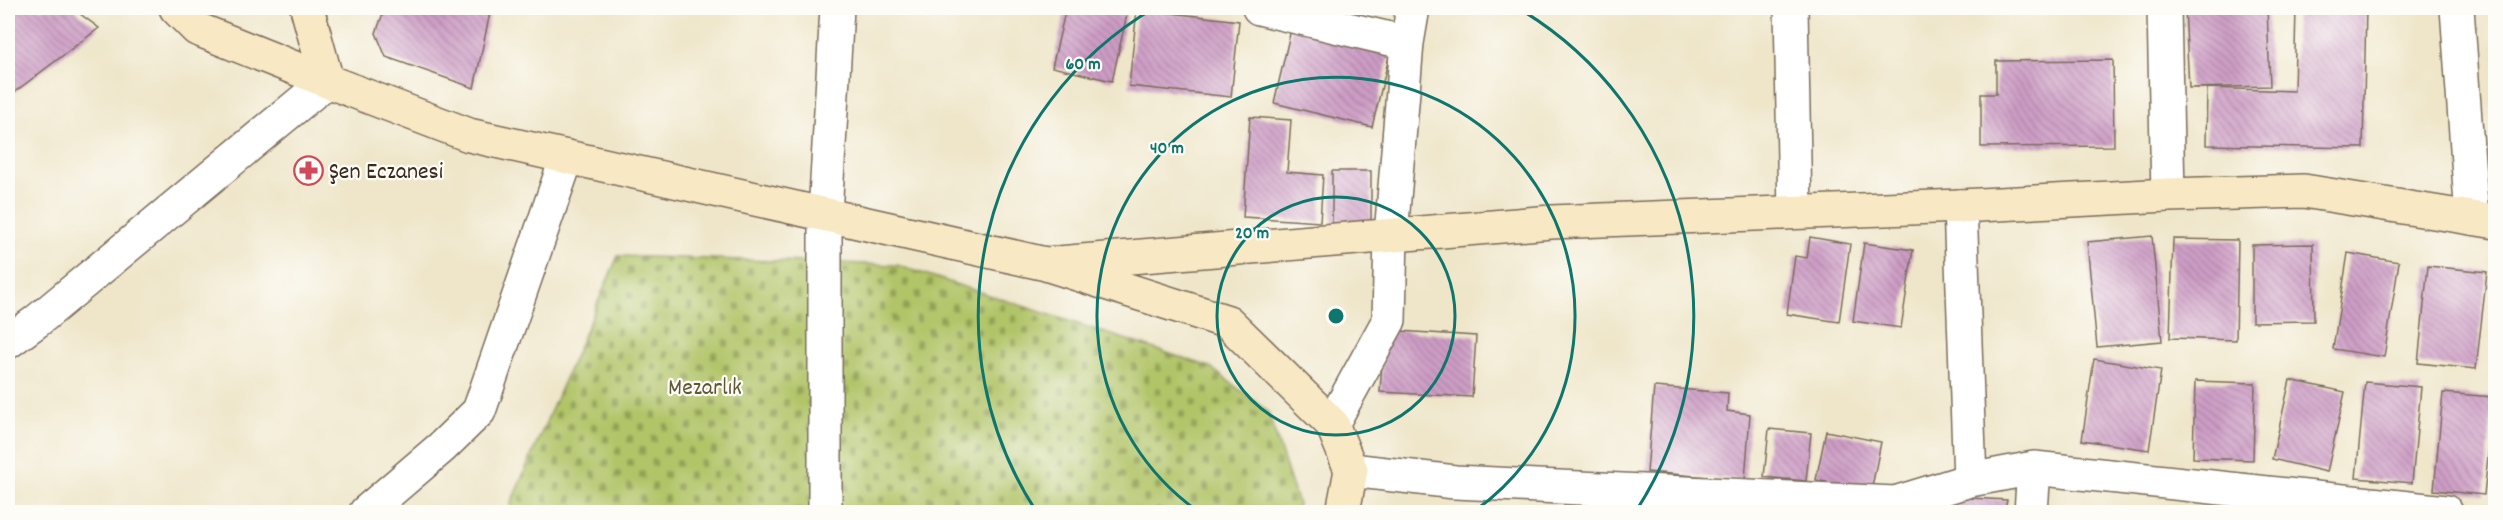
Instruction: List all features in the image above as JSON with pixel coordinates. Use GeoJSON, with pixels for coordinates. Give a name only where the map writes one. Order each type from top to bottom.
{"type":"FeatureCollection","features":[{"type":"Feature","properties":{"kind":"street"},"geometry":{"type":"LineString","coordinates":[[176,8],[197,29],[469,135],[1047,264],[1228,322],[1332,424],[1351,470],[1342,513]]}},
{"type":"Feature","properties":{"kind":"street"},"geometry":{"type":"LineString","coordinates":[[307,8],[327,81]]}},
{"type":"Feature","properties":{"kind":"street"},"geometry":{"type":"LineString","coordinates":[[825,513],[825,214],[837,8]]}},
{"type":"Feature","properties":{"kind":"street"},"geometry":{"type":"LineString","coordinates":[[1258,8],[1407,43]]}},
{"type":"Feature","properties":{"kind":"street"},"geometry":{"type":"LineString","coordinates":[[1332,424],[1389,320],[1391,235],[1407,43],[1413,8]]}},
{"type":"Feature","properties":{"kind":"street"},"geometry":{"type":"LineString","coordinates":[[1791,8],[1795,212]]}},
{"type":"Feature","properties":{"kind":"street"},"geometry":{"type":"LineString","coordinates":[[2164,8],[2168,195]]}},
{"type":"Feature","properties":{"kind":"street"},"geometry":{"type":"LineString","coordinates":[[1047,264],[1551,222],[1960,206],[2168,195],[2304,191],[2484,220],[2457,8]]}},
{"type":"Feature","properties":{"kind":"street"},"geometry":{"type":"LineString","coordinates":[[8,342],[37,321],[327,81]]}},
{"type":"Feature","properties":{"kind":"street"},"geometry":{"type":"LineString","coordinates":[[366,513],[442,447],[479,411],[567,157]]}},
{"type":"Feature","properties":{"kind":"street"},"geometry":{"type":"LineString","coordinates":[[1960,206],[1970,480]]}},
{"type":"Feature","properties":{"kind":"street"},"geometry":{"type":"LineString","coordinates":[[2031,513],[2034,468]]}},
{"type":"Feature","properties":{"kind":"street"},"geometry":{"type":"LineString","coordinates":[[1351,470],[1455,482],[1895,503],[1970,480],[2034,468],[2446,513]]}},
{"type":"Feature","properties":{"kind":"green space","name":"Mezarlık"},"geometry":{"type":"Polygon","coordinates":[[[618,256],[897,265],[1210,367],[1268,412],[1298,504],[1296,512],[510,512],[511,503],[618,256]]]}},
{"type":"Feature","properties":{"kind":"building"},"geometry":{"type":"Polygon","coordinates":[[[8,8],[72,8],[99,28],[8,97],[8,8]]]}},
{"type":"Feature","properties":{"kind":"building"},"geometry":{"type":"Polygon","coordinates":[[[385,8],[491,8],[474,88],[386,57],[376,33],[385,8]]]}},
{"type":"Feature","properties":{"kind":"building"},"geometry":{"type":"Polygon","coordinates":[[[1066,8],[1100,8],[1127,14],[1112,81],[1052,67],[1066,8]]]}},
{"type":"Feature","properties":{"kind":"building"},"geometry":{"type":"Polygon","coordinates":[[[2028,8],[2111,8],[2111,12],[2028,12],[2028,8]]]}},
{"type":"Feature","properties":{"kind":"building"},"geometry":{"type":"Polygon","coordinates":[[[2185,8],[2267,8],[2270,86],[2189,88],[2185,8]]]}},
{"type":"Feature","properties":{"kind":"building"},"geometry":{"type":"Polygon","coordinates":[[[2296,8],[2366,8],[2363,148],[2206,145],[2207,88],[2294,91],[2296,8]]]}},
{"type":"Feature","properties":{"kind":"building"},"geometry":{"type":"Polygon","coordinates":[[[1137,9],[1239,21],[1231,97],[1129,86],[1137,9]]]}},
{"type":"Feature","properties":{"kind":"building"},"geometry":{"type":"Polygon","coordinates":[[[1292,25],[1391,49],[1372,127],[1274,103],[1292,25]]]}},
{"type":"Feature","properties":{"kind":"building"},"geometry":{"type":"Polygon","coordinates":[[[2113,60],[2114,146],[1981,147],[1981,94],[1996,94],[1996,61],[2113,60]]]}},
{"type":"Feature","properties":{"kind":"building"},"geometry":{"type":"Polygon","coordinates":[[[1250,117],[1291,120],[1287,172],[1323,175],[1320,222],[1243,217],[1250,117]]]}},
{"type":"Feature","properties":{"kind":"building"},"geometry":{"type":"Polygon","coordinates":[[[1332,171],[1371,171],[1371,224],[1332,224],[1332,171]]]}},
{"type":"Feature","properties":{"kind":"building"},"geometry":{"type":"Polygon","coordinates":[[[2152,236],[2162,341],[2097,347],[2087,242],[2152,236]]]}},
{"type":"Feature","properties":{"kind":"building"},"geometry":{"type":"Polygon","coordinates":[[[1810,237],[1850,244],[1839,322],[1787,314],[1795,256],[1807,258],[1810,237]]]}},
{"type":"Feature","properties":{"kind":"building"},"geometry":{"type":"Polygon","coordinates":[[[2173,239],[2238,240],[2236,340],[2170,338],[2173,239]]]}},
{"type":"Feature","properties":{"kind":"building"},"geometry":{"type":"Polygon","coordinates":[[[1864,243],[1913,250],[1901,328],[1853,321],[1864,243]]]}},
{"type":"Feature","properties":{"kind":"building"},"geometry":{"type":"Polygon","coordinates":[[[2313,244],[2314,321],[2252,322],[2252,245],[2313,244]]]}},
{"type":"Feature","properties":{"kind":"building"},"geometry":{"type":"Polygon","coordinates":[[[2348,253],[2399,262],[2384,357],[2333,349],[2348,253]]]}},
{"type":"Feature","properties":{"kind":"building"},"geometry":{"type":"Polygon","coordinates":[[[2428,266],[2487,272],[2476,369],[2418,363],[2428,266]]]}},
{"type":"Feature","properties":{"kind":"building"},"geometry":{"type":"Polygon","coordinates":[[[1384,330],[1476,336],[1472,397],[1380,392],[1384,330]]]}},
{"type":"Feature","properties":{"kind":"building"},"geometry":{"type":"Polygon","coordinates":[[[2094,359],[2161,370],[2149,450],[2082,440],[2094,359]]]}},
{"type":"Feature","properties":{"kind":"building"},"geometry":{"type":"Polygon","coordinates":[[[2290,380],[2345,392],[2327,472],[2272,459],[2290,380]]]}},
{"type":"Feature","properties":{"kind":"building"},"geometry":{"type":"Polygon","coordinates":[[[2195,381],[2255,383],[2253,460],[2193,458],[2195,381]]]}},
{"type":"Feature","properties":{"kind":"building"},"geometry":{"type":"Polygon","coordinates":[[[2365,382],[2421,387],[2412,483],[2356,478],[2365,382]]]}},
{"type":"Feature","properties":{"kind":"building"},"geometry":{"type":"Polygon","coordinates":[[[1654,387],[1728,393],[1727,411],[1750,414],[1745,480],[1647,472],[1654,387]]]}},
{"type":"Feature","properties":{"kind":"building"},"geometry":{"type":"Polygon","coordinates":[[[2443,393],[2494,397],[2484,495],[2434,490],[2443,393]]]}},
{"type":"Feature","properties":{"kind":"building"},"geometry":{"type":"Polygon","coordinates":[[[1769,429],[1811,433],[1806,481],[1764,477],[1769,429]]]}},
{"type":"Feature","properties":{"kind":"building"},"geometry":{"type":"Polygon","coordinates":[[[1826,431],[1881,442],[1871,492],[1816,480],[1826,431]]]}},
{"type":"Feature","properties":{"kind":"building"},"geometry":{"type":"Polygon","coordinates":[[[1950,497],[2007,500],[2004,512],[1948,512],[1950,497]]]}},
{"type":"Feature","properties":{"kind":"place","name":"Şen Eczanesi"},"geometry":{"type":"Point","coordinates":[308,170]}}]}
